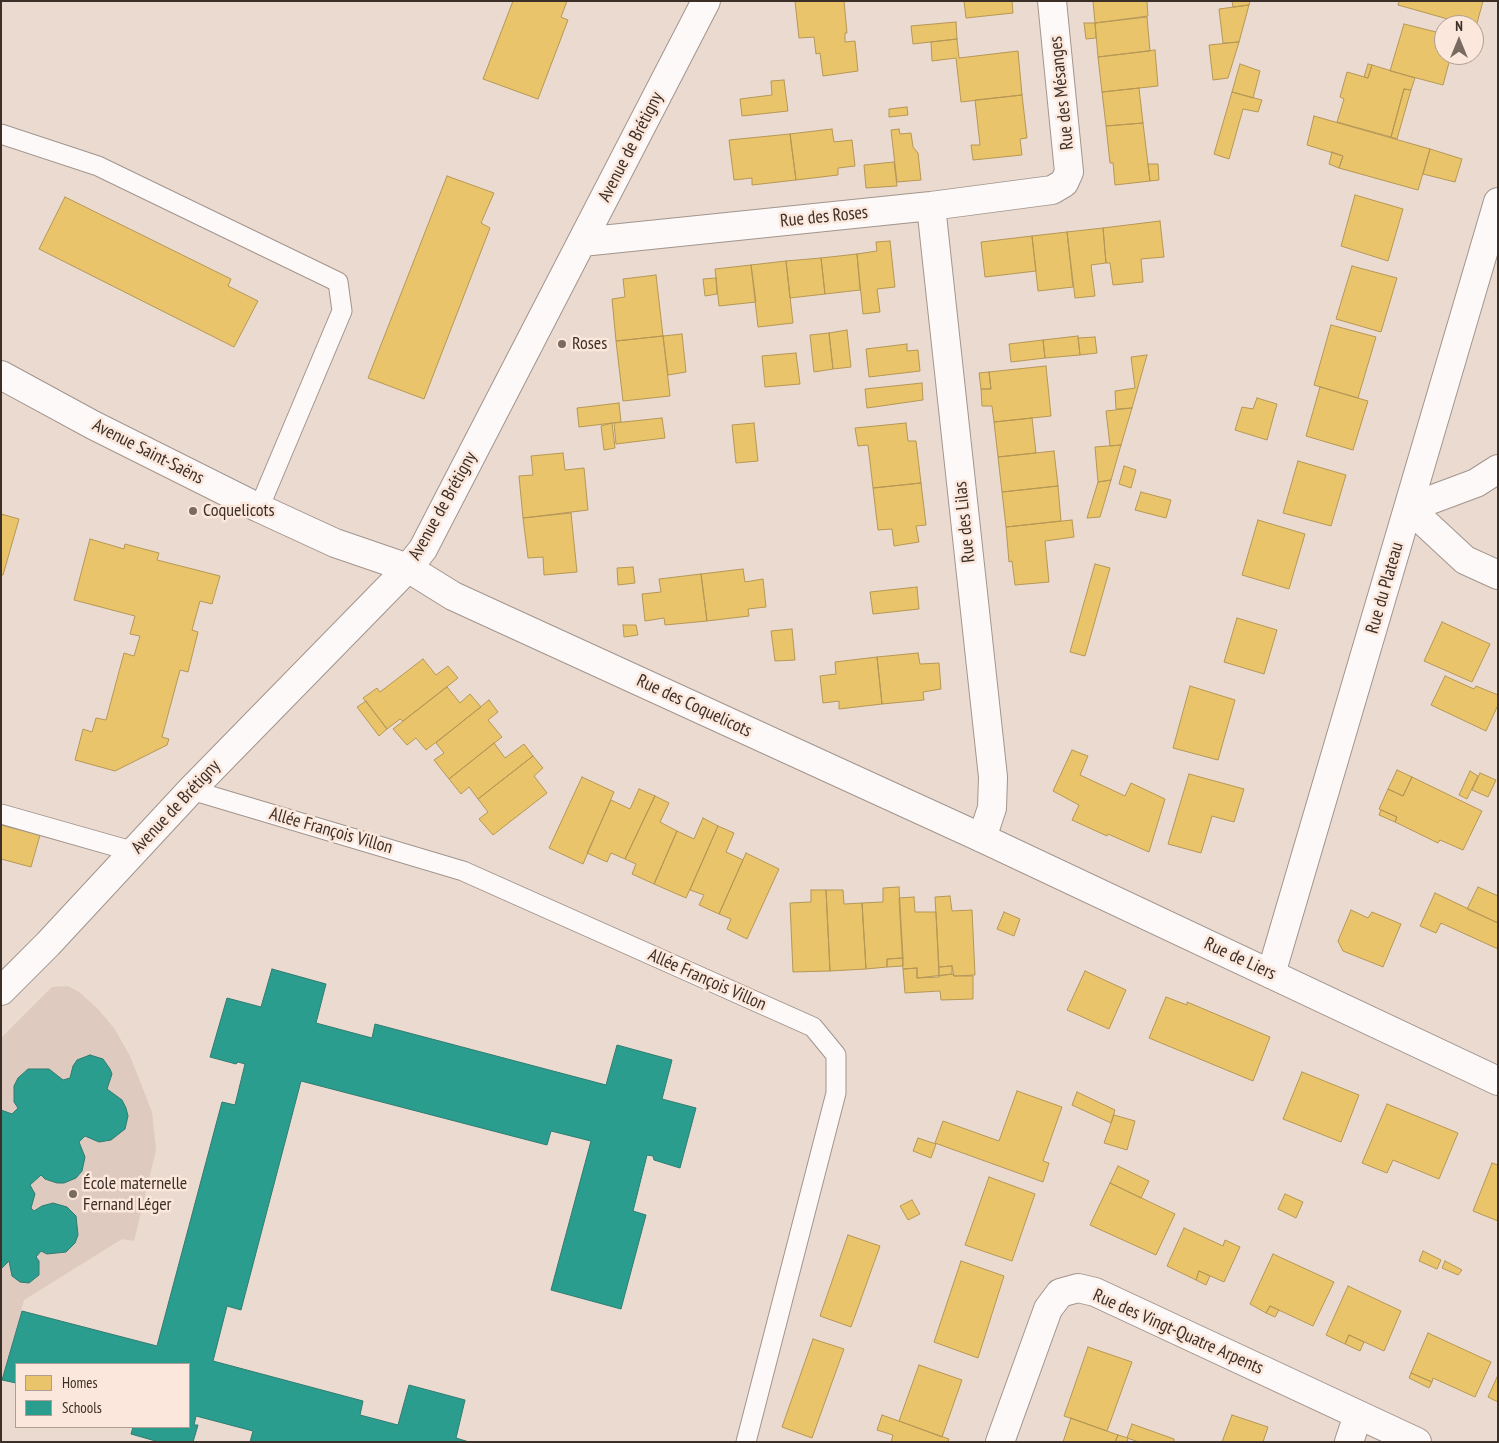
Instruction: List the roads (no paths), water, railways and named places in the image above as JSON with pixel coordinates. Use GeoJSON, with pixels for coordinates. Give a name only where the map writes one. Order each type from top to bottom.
{"type":"FeatureCollection","features":[{"type":"Feature","properties":{"kind":"street","name":"Avenue de Brétigny"},"geometry":{"type":"LineString","coordinates":[[1,991],[135,852],[191,790],[408,568],[430,536],[706,1]]}},
{"type":"Feature","properties":{"kind":"street","name":"Rue des Mésanges"},"geometry":{"type":"LineString","coordinates":[[1052,1],[1069,158],[1069,172],[1064,183]]}},
{"type":"Feature","properties":{"kind":"street","name":"Rue des Roses"},"geometry":{"type":"LineString","coordinates":[[582,242],[930,206],[1052,190],[1064,183]]}},
{"type":"Feature","properties":{"kind":"street","name":"Rue du Plateau"},"geometry":{"type":"LineString","coordinates":[[1271,974],[1498,202]]}},
{"type":"Feature","properties":{"kind":"street","name":"Rue des Lilas"},"geometry":{"type":"LineString","coordinates":[[930,206],[993,778],[992,808],[982,838]]}},
{"type":"Feature","properties":{"kind":"street","name":"Avenue Saint-Saëns"},"geometry":{"type":"LineString","coordinates":[[1,375],[93,425],[259,508],[335,543],[408,568]]}},
{"type":"Feature","properties":{"kind":"street"},"geometry":{"type":"LineString","coordinates":[[1498,469],[1476,483],[1409,508],[1465,560],[1498,575]]}},
{"type":"Feature","properties":{"kind":"street","name":"Rue des Coquelicots"},"geometry":{"type":"LineString","coordinates":[[408,568],[453,596],[982,838]]}},
{"type":"Feature","properties":{"kind":"street","name":"Rue de Liers"},"geometry":{"type":"LineString","coordinates":[[982,838],[1498,1080]]}},
{"type":"Feature","properties":{"kind":"street","name":"Rue des Vingt-Quatre Arpents"},"geometry":{"type":"LineString","coordinates":[[1000,1442],[1048,1309],[1060,1293],[1078,1288],[1095,1292],[1417,1442]]}},
{"type":"Feature","properties":{"kind":"street"},"geometry":{"type":"LineString","coordinates":[[1349,1442],[1358,1414]]}},
{"type":"Feature","properties":{"kind":"lane"},"geometry":{"type":"LineString","coordinates":[[1,134],[98,166],[338,282],[342,311],[259,508]]}},
{"type":"Feature","properties":{"kind":"lane","name":"Allée François Villon"},"geometry":{"type":"LineString","coordinates":[[191,790],[463,870],[813,1027],[836,1055],[836,1094],[746,1442]]}},
{"type":"Feature","properties":{"kind":"lane"},"geometry":{"type":"LineString","coordinates":[[1,814],[135,852]]}},
{"type":"Feature","properties":{"kind":"place","name":"Roses"},"geometry":{"type":"Point","coordinates":[562,344]}},
{"type":"Feature","properties":{"kind":"place","name":"Coquelicots"},"geometry":{"type":"Point","coordinates":[193,511]}},
{"type":"Feature","properties":{"kind":"place","name":"École maternelle Fernand Léger"},"geometry":{"type":"Point","coordinates":[73,1194]}}]}
